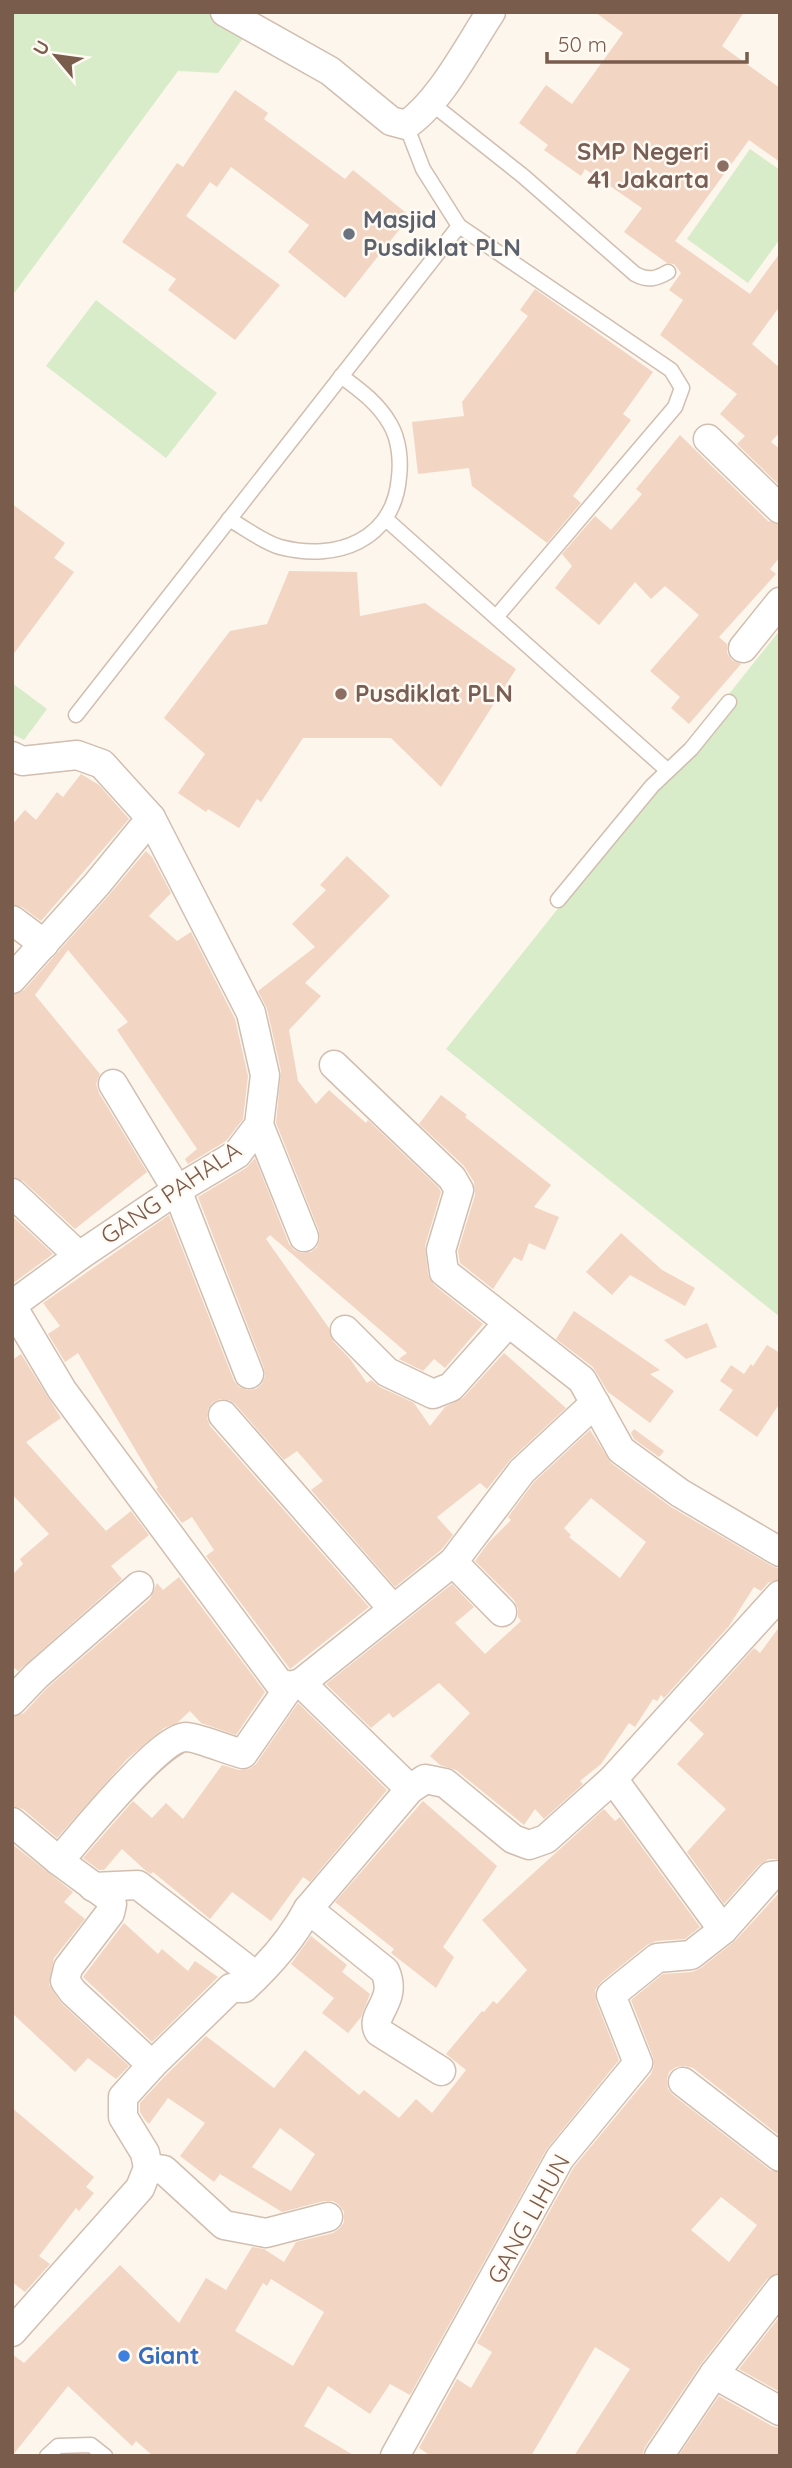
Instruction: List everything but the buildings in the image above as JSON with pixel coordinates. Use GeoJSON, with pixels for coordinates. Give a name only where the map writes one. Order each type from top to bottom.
{"type":"FeatureCollection","features":[{"type":"Feature","properties":{"kind":"street"},"geometry":{"type":"LineString","coordinates":[[225,12],[330,71],[391,121],[406,125],[431,103],[491,12]]}},
{"type":"Feature","properties":{"kind":"street"},"geometry":{"type":"LineString","coordinates":[[708,439],[780,509]]}},
{"type":"Feature","properties":{"kind":"street"},"geometry":{"type":"LineString","coordinates":[[743,648],[780,602]]}},
{"type":"Feature","properties":{"kind":"street","name":"GANG PAHALA"},"geometry":{"type":"LineString","coordinates":[[12,756],[22,761],[77,755],[102,764],[151,818],[251,1013],[265,1075],[259,1125],[237,1154],[177,1190],[79,1256],[12,1306]]}},
{"type":"Feature","properties":{"kind":"street"},"geometry":{"type":"LineString","coordinates":[[12,979],[151,818]]}},
{"type":"Feature","properties":{"kind":"street"},"geometry":{"type":"LineString","coordinates":[[12,920],[44,944]]}},
{"type":"Feature","properties":{"kind":"street"},"geometry":{"type":"LineString","coordinates":[[334,1065],[452,1178],[459,1190],[441,1250],[444,1272],[507,1324],[582,1380],[621,1450],[680,1493],[780,1552]]}},
{"type":"Feature","properties":{"kind":"street"},"geometry":{"type":"LineString","coordinates":[[113,1084],[177,1190],[249,1374]]}},
{"type":"Feature","properties":{"kind":"street"},"geometry":{"type":"LineString","coordinates":[[259,1125],[304,1237]]}},
{"type":"Feature","properties":{"kind":"street"},"geometry":{"type":"LineString","coordinates":[[12,1193],[79,1256]]}},
{"type":"Feature","properties":{"kind":"street"},"geometry":{"type":"LineString","coordinates":[[12,1306],[62,1390],[279,1683],[296,1685],[410,1789]]}},
{"type":"Feature","properties":{"kind":"street"},"geometry":{"type":"LineString","coordinates":[[345,1330],[387,1372],[433,1394],[451,1387],[507,1324]]}},
{"type":"Feature","properties":{"kind":"street"},"geometry":{"type":"LineString","coordinates":[[59,1861],[104,1807],[170,1742],[186,1737],[243,1755],[296,1685],[453,1562],[522,1471],[594,1403]]}},
{"type":"Feature","properties":{"kind":"street"},"geometry":{"type":"LineString","coordinates":[[223,1415],[393,1609]]}},
{"type":"Feature","properties":{"kind":"street"},"geometry":{"type":"LineString","coordinates":[[453,1562],[502,1612]]}},
{"type":"Feature","properties":{"kind":"street"},"geometry":{"type":"LineString","coordinates":[[12,1701],[36,1676],[139,1586]]}},
{"type":"Feature","properties":{"kind":"street"},"geometry":{"type":"LineString","coordinates":[[12,2332],[140,2188],[148,2168],[145,2152],[123,2117],[122,2097],[231,1988],[244,1988],[256,1976],[296,1931],[309,1909],[410,1789],[425,1779],[445,1783],[513,1839],[529,1845],[547,1839],[613,1779],[780,1595]]}},
{"type":"Feature","properties":{"kind":"street"},"geometry":{"type":"LineString","coordinates":[[613,1779],[723,1930],[771,1876],[780,1875]]}},
{"type":"Feature","properties":{"kind":"street"},"geometry":{"type":"LineString","coordinates":[[13,1824],[108,1897],[113,1904],[110,1913],[68,1968],[65,1981],[73,1992],[152,2065]]}},
{"type":"Feature","properties":{"kind":"street"},"geometry":{"type":"LineString","coordinates":[[93,1887],[138,1885],[256,1976]]}},
{"type":"Feature","properties":{"kind":"street"},"geometry":{"type":"LineString","coordinates":[[309,1909],[385,1971],[391,1983],[388,1998],[377,2019],[376,2027],[379,2032],[440,2071]]}},
{"type":"Feature","properties":{"kind":"street","name":"GANG LIHUN"},"geometry":{"type":"LineString","coordinates":[[395,2456],[560,2158],[638,2063],[611,1995],[657,1958],[691,1955],[723,1930]]}},
{"type":"Feature","properties":{"kind":"street"},"geometry":{"type":"LineString","coordinates":[[683,2082],[780,2157]]}},
{"type":"Feature","properties":{"kind":"street"},"geometry":{"type":"LineString","coordinates":[[148,2168],[164,2170],[223,2225],[266,2234],[328,2217]]}},
{"type":"Feature","properties":{"kind":"street"},"geometry":{"type":"LineString","coordinates":[[659,2456],[714,2374],[780,2289]]}},
{"type":"Feature","properties":{"kind":"street"},"geometry":{"type":"LineString","coordinates":[[714,2374],[780,2412]]}},
{"type":"Feature","properties":{"kind":"lane"},"geometry":{"type":"LineString","coordinates":[[431,103],[523,176],[635,274],[643,279],[656,279],[668,272]]}},
{"type":"Feature","properties":{"kind":"lane"},"geometry":{"type":"LineString","coordinates":[[406,125],[423,169],[459,226],[671,370],[682,388],[675,407],[497,617]]}},
{"type":"Feature","properties":{"kind":"lane"},"geometry":{"type":"LineString","coordinates":[[76,715],[459,226]]}},
{"type":"Feature","properties":{"kind":"lane"},"geometry":{"type":"LineString","coordinates":[[229,519],[277,546],[304,552],[340,550],[364,540],[387,520],[398,488],[401,460],[392,427],[374,401],[341,376]]}},
{"type":"Feature","properties":{"kind":"lane"},"geometry":{"type":"LineString","coordinates":[[387,520],[667,770]]}},
{"type":"Feature","properties":{"kind":"lane"},"geometry":{"type":"LineString","coordinates":[[558,900],[667,770],[691,749],[729,702]]}},
{"type":"Feature","properties":{"kind":"lane"},"geometry":{"type":"LineString","coordinates":[[47,2456],[58,2446],[92,2445],[105,2456]]}},
{"type":"Feature","properties":{"kind":"green space"},"geometry":{"type":"Polygon","coordinates":[[[12,12],[214,12],[251,27],[218,73],[178,71],[12,296],[12,12]]]}},
{"type":"Feature","properties":{"kind":"green space"},"geometry":{"type":"Polygon","coordinates":[[[750,149],[780,170],[780,239],[748,283],[687,239],[750,149]]]}},
{"type":"Feature","properties":{"kind":"green space"},"geometry":{"type":"Polygon","coordinates":[[[96,300],[217,393],[166,458],[46,366],[96,300]]]}},
{"type":"Feature","properties":{"kind":"green space"},"geometry":{"type":"Polygon","coordinates":[[[780,630],[780,1317],[446,1049],[780,630]]]}},
{"type":"Feature","properties":{"kind":"green space"},"geometry":{"type":"Polygon","coordinates":[[[12,683],[47,709],[24,740],[12,734],[12,683]]]}},
{"type":"Feature","properties":{"kind":"place","name":"SMP Negeri 41 Jakarta"},"geometry":{"type":"Point","coordinates":[723,166]}},
{"type":"Feature","properties":{"kind":"place","name":"Masjid Pusdiklat PLN"},"geometry":{"type":"Point","coordinates":[349,234]}},
{"type":"Feature","properties":{"kind":"place","name":"Pusdiklat PLN"},"geometry":{"type":"Point","coordinates":[341,694]}},
{"type":"Feature","properties":{"kind":"place","name":"Giant"},"geometry":{"type":"Point","coordinates":[124,2356]}}]}
